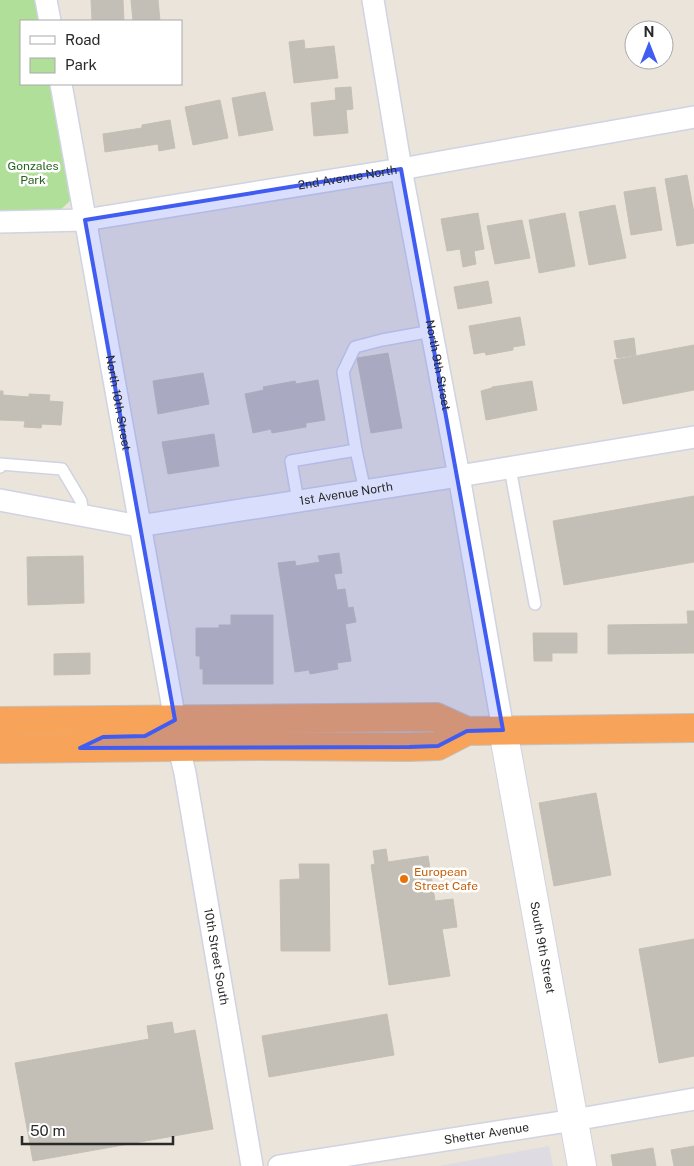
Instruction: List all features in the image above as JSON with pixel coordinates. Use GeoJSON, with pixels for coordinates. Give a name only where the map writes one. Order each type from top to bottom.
{"type":"FeatureCollection","features":[{"type":"Feature","properties":{"kind":"highway"},"geometry":{"type":"LineString","coordinates":[[0,721],[436,717],[468,731]]}},
{"type":"Feature","properties":{"kind":"highway"},"geometry":{"type":"LineString","coordinates":[[179,748],[182,740],[202,731],[263,729],[275,719]]}},
{"type":"Feature","properties":{"kind":"highway"},"geometry":{"type":"LineString","coordinates":[[80,748],[103,737],[145,736],[162,730],[175,720]]}},
{"type":"Feature","properties":{"kind":"highway"},"geometry":{"type":"LineString","coordinates":[[0,749],[438,746],[468,731],[694,728]]}},
{"type":"Feature","properties":{"kind":"street"},"geometry":{"type":"LineString","coordinates":[[46,0],[50,20]]}},
{"type":"Feature","properties":{"kind":"street","name":"North 9th Street"},"geometry":{"type":"LineString","coordinates":[[373,0],[401,168],[459,476],[503,730]]}},
{"type":"Feature","properties":{"kind":"street","name":"North 10th Street"},"geometry":{"type":"LineString","coordinates":[[61,85],[175,720]]}},
{"type":"Feature","properties":{"kind":"street","name":"2nd Avenue North"},"geometry":{"type":"LineString","coordinates":[[0,222],[85,220],[694,117]]}},
{"type":"Feature","properties":{"kind":"street","name":"1st Avenue North"},"geometry":{"type":"LineString","coordinates":[[0,500],[139,526],[694,437]]}},
{"type":"Feature","properties":{"kind":"street","name":"South 9th Street"},"geometry":{"type":"LineString","coordinates":[[503,730],[582,1166]]}},
{"type":"Feature","properties":{"kind":"street","name":"10th Street South"},"geometry":{"type":"LineString","coordinates":[[179,748],[185,772],[252,1166]]}},
{"type":"Feature","properties":{"kind":"street","name":"Shetter Avenue"},"geometry":{"type":"LineString","coordinates":[[279,1166],[574,1120],[694,1099]]}},
{"type":"Feature","properties":{"kind":"lane"},"geometry":{"type":"LineString","coordinates":[[365,491],[343,372],[355,347],[432,331]]}},
{"type":"Feature","properties":{"kind":"lane"},"geometry":{"type":"LineString","coordinates":[[298,501],[291,461],[356,450]]}},
{"type":"Feature","properties":{"kind":"lane"},"geometry":{"type":"LineString","coordinates":[[0,467],[0,464],[62,469],[81,502],[84,516]]}},
{"type":"Feature","properties":{"kind":"lane"},"geometry":{"type":"LineString","coordinates":[[510,468],[535,604]]}},
{"type":"Feature","properties":{"kind":"highlighted area"},"geometry":{"type":"Polygon","coordinates":[[[401,169],[503,730],[467,731],[438,746],[80,748],[103,737],[145,736],[175,720],[85,220],[401,169]]]}},
{"type":"Feature","properties":{"kind":"shaded area"},"geometry":{"type":"Polygon","coordinates":[[[549,1146],[553,1166],[439,1166],[549,1146]]]}},
{"type":"Feature","properties":{"kind":"green space","name":"Gonzales Park"},"geometry":{"type":"Polygon","coordinates":[[[0,0],[36,0],[40,20],[20,20],[20,85],[51,85],[70,189],[70,201],[59,211],[0,211],[0,0]]]}},
{"type":"Feature","properties":{"kind":"building"},"geometry":{"type":"Polygon","coordinates":[[[91,0],[123,0],[124,20],[92,20],[91,0]]]}},
{"type":"Feature","properties":{"kind":"building"},"geometry":{"type":"Polygon","coordinates":[[[131,0],[158,0],[160,20],[133,20],[131,0]]]}},
{"type":"Feature","properties":{"kind":"building"},"geometry":{"type":"Polygon","coordinates":[[[304,40],[305,49],[334,46],[338,78],[294,83],[289,42],[304,40]]]}},
{"type":"Feature","properties":{"kind":"building"},"geometry":{"type":"Polygon","coordinates":[[[351,87],[353,109],[346,110],[348,133],[314,136],[311,103],[336,100],[335,88],[351,87]]]}},
{"type":"Feature","properties":{"kind":"building"},"geometry":{"type":"Polygon","coordinates":[[[265,92],[273,130],[239,136],[232,98],[265,92]]]}},
{"type":"Feature","properties":{"kind":"building"},"geometry":{"type":"Polygon","coordinates":[[[220,100],[228,138],[193,145],[185,107],[220,100]]]}},
{"type":"Feature","properties":{"kind":"building"},"geometry":{"type":"Polygon","coordinates":[[[170,120],[175,148],[159,151],[158,144],[105,152],[103,134],[142,128],[142,125],[170,120]]]}},
{"type":"Feature","properties":{"kind":"building"},"geometry":{"type":"Polygon","coordinates":[[[687,175],[694,213],[694,243],[677,246],[665,179],[687,175]]]}},
{"type":"Feature","properties":{"kind":"building"},"geometry":{"type":"Polygon","coordinates":[[[655,187],[662,230],[631,235],[624,192],[655,187]]]}},
{"type":"Feature","properties":{"kind":"building"},"geometry":{"type":"Polygon","coordinates":[[[615,205],[626,258],[589,265],[579,212],[615,205]]]}},
{"type":"Feature","properties":{"kind":"building"},"geometry":{"type":"Polygon","coordinates":[[[478,213],[484,249],[474,251],[476,264],[463,267],[460,249],[447,251],[441,219],[478,213]]]}},
{"type":"Feature","properties":{"kind":"building"},"geometry":{"type":"Polygon","coordinates":[[[565,213],[575,266],[539,273],[529,220],[565,213]]]}},
{"type":"Feature","properties":{"kind":"building"},"geometry":{"type":"Polygon","coordinates":[[[522,220],[530,258],[495,264],[487,226],[522,220]]]}},
{"type":"Feature","properties":{"kind":"building"},"geometry":{"type":"Polygon","coordinates":[[[488,281],[492,303],[458,309],[454,287],[488,281]]]}},
{"type":"Feature","properties":{"kind":"building"},"geometry":{"type":"Polygon","coordinates":[[[520,317],[525,345],[513,347],[513,350],[486,355],[485,352],[474,354],[469,326],[520,317]]]}},
{"type":"Feature","properties":{"kind":"building"},"geometry":{"type":"Polygon","coordinates":[[[634,338],[636,355],[617,358],[614,341],[634,338]]]}},
{"type":"Feature","properties":{"kind":"building"},"geometry":{"type":"Polygon","coordinates":[[[694,345],[694,390],[623,404],[614,360],[694,345]]]}},
{"type":"Feature","properties":{"kind":"building"},"geometry":{"type":"Polygon","coordinates":[[[388,353],[402,428],[371,433],[357,358],[388,353]]]}},
{"type":"Feature","properties":{"kind":"building"},"geometry":{"type":"Polygon","coordinates":[[[203,373],[209,404],[158,414],[153,381],[203,373]]]}},
{"type":"Feature","properties":{"kind":"building"},"geometry":{"type":"Polygon","coordinates":[[[318,380],[325,420],[306,423],[306,427],[272,433],[271,429],[253,433],[245,394],[264,390],[263,387],[295,381],[296,384],[318,380]]]}},
{"type":"Feature","properties":{"kind":"building"},"geometry":{"type":"Polygon","coordinates":[[[532,381],[537,410],[486,420],[481,391],[492,387],[532,381]]]}},
{"type":"Feature","properties":{"kind":"building"},"geometry":{"type":"Polygon","coordinates":[[[0,391],[3,391],[3,395],[29,397],[29,394],[50,395],[49,401],[63,402],[61,425],[42,424],[41,428],[24,427],[25,421],[0,420],[0,391]]]}},
{"type":"Feature","properties":{"kind":"building"},"geometry":{"type":"Polygon","coordinates":[[[214,434],[219,466],[168,474],[162,442],[214,434]]]}},
{"type":"Feature","properties":{"kind":"building"},"geometry":{"type":"Polygon","coordinates":[[[694,496],[694,562],[564,585],[553,521],[694,496]]]}},
{"type":"Feature","properties":{"kind":"building"},"geometry":{"type":"Polygon","coordinates":[[[339,553],[342,573],[334,574],[337,590],[345,589],[348,608],[353,607],[356,622],[345,624],[351,661],[337,663],[338,669],[310,674],[309,670],[295,672],[278,563],[295,561],[296,566],[320,562],[318,556],[339,553]]]}},
{"type":"Feature","properties":{"kind":"building"},"geometry":{"type":"Polygon","coordinates":[[[83,556],[84,603],[28,605],[27,557],[83,556]]]}},
{"type":"Feature","properties":{"kind":"building"},"geometry":{"type":"Polygon","coordinates":[[[687,611],[694,611],[694,653],[608,654],[608,625],[688,624],[687,611]]]}},
{"type":"Feature","properties":{"kind":"building"},"geometry":{"type":"Polygon","coordinates":[[[231,615],[273,615],[273,684],[203,684],[203,669],[200,669],[200,656],[196,656],[196,628],[219,628],[219,625],[231,625],[231,615]]]}},
{"type":"Feature","properties":{"kind":"building"},"geometry":{"type":"Polygon","coordinates":[[[533,633],[577,633],[577,653],[552,653],[552,661],[534,661],[533,633]]]}},
{"type":"Feature","properties":{"kind":"building"},"geometry":{"type":"Polygon","coordinates":[[[90,653],[90,674],[54,675],[54,654],[90,653]]]}},
{"type":"Feature","properties":{"kind":"building"},"geometry":{"type":"Polygon","coordinates":[[[596,793],[611,875],[554,886],[539,803],[596,793]]]}},
{"type":"Feature","properties":{"kind":"building"},"geometry":{"type":"Polygon","coordinates":[[[386,849],[388,862],[428,856],[435,901],[453,899],[457,927],[442,929],[450,976],[389,985],[371,865],[375,864],[373,851],[386,849]]]}},
{"type":"Feature","properties":{"kind":"building"},"geometry":{"type":"Polygon","coordinates":[[[299,864],[329,864],[330,951],[281,951],[280,880],[300,879],[299,864]]]}},
{"type":"Feature","properties":{"kind":"building"},"geometry":{"type":"Polygon","coordinates":[[[694,939],[694,1056],[659,1063],[639,949],[694,939]]]}},
{"type":"Feature","properties":{"kind":"building"},"geometry":{"type":"Polygon","coordinates":[[[387,1014],[394,1055],[269,1077],[262,1036],[387,1014]]]}},
{"type":"Feature","properties":{"kind":"building"},"geometry":{"type":"Polygon","coordinates":[[[172,1022],[174,1034],[195,1030],[213,1129],[33,1161],[15,1063],[149,1039],[147,1026],[172,1022]]]}},
{"type":"Feature","properties":{"kind":"building"},"geometry":{"type":"Polygon","coordinates":[[[694,1146],[694,1166],[674,1166],[671,1150],[694,1146]]]}},
{"type":"Feature","properties":{"kind":"building"},"geometry":{"type":"Polygon","coordinates":[[[653,1148],[656,1166],[613,1166],[611,1155],[653,1148]]]}},
{"type":"Feature","properties":{"kind":"place","name":"European Street Cafe"},"geometry":{"type":"Point","coordinates":[404,879]}}]}
